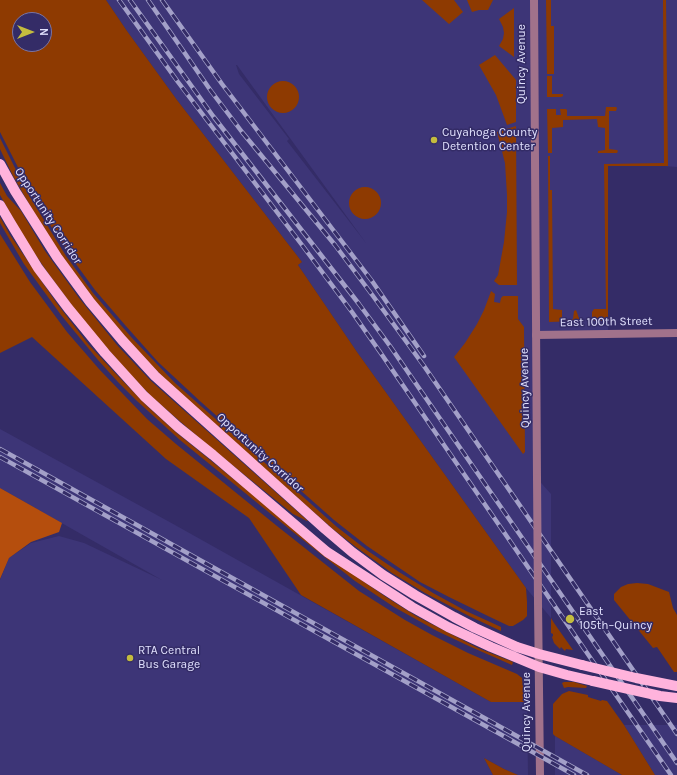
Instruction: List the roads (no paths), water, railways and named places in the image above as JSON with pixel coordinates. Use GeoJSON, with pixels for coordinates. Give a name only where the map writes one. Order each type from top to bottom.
{"type":"FeatureCollection","features":[{"type":"Feature","properties":{"kind":"main road","name":"Opportunity Corridor"},"geometry":{"type":"LineString","coordinates":[[0,164],[15,191],[57,257],[90,302],[155,376],[325,529],[383,576],[475,628],[517,647],[582,665],[677,686]]}},
{"type":"Feature","properties":{"kind":"main road"},"geometry":{"type":"LineString","coordinates":[[0,205],[38,268],[68,308],[105,353],[144,396],[327,552],[412,607],[448,627],[510,655],[539,667],[567,675],[660,696],[677,698]]}},
{"type":"Feature","properties":{"kind":"street","name":"Quincy Avenue"},"geometry":{"type":"LineString","coordinates":[[534,0],[540,775]]}},
{"type":"Feature","properties":{"kind":"street","name":"East 100th Street"},"geometry":{"type":"LineString","coordinates":[[536,335],[677,334]]}},
{"type":"Feature","properties":{"kind":"railway"},"geometry":{"type":"LineString","coordinates":[[119,0],[178,82],[352,312],[671,775]]}},
{"type":"Feature","properties":{"kind":"railway"},"geometry":{"type":"LineString","coordinates":[[130,0],[213,116],[390,346],[677,763]]}},
{"type":"Feature","properties":{"kind":"railway"},"geometry":{"type":"LineString","coordinates":[[148,0],[211,91],[242,132],[335,245],[424,366],[677,734]]}},
{"type":"Feature","properties":{"kind":"railway"},"geometry":{"type":"LineString","coordinates":[[162,0],[222,84],[372,281],[424,356]]}},
{"type":"Feature","properties":{"kind":"railway"},"geometry":{"type":"LineString","coordinates":[[0,449],[587,775]]}},
{"type":"Feature","properties":{"kind":"railway"},"geometry":{"type":"LineString","coordinates":[[0,457],[574,775]]}},
{"type":"Feature","properties":{"kind":"place","name":"Cuyahoga County Detention Center"},"geometry":{"type":"Point","coordinates":[434,140]}},
{"type":"Feature","properties":{"kind":"place","name":"East 105th–Quincy"},"geometry":{"type":"Point","coordinates":[570,619]}},
{"type":"Feature","properties":{"kind":"place","name":"RTA Central Bus Garage"},"geometry":{"type":"Point","coordinates":[130,658]}}]}
